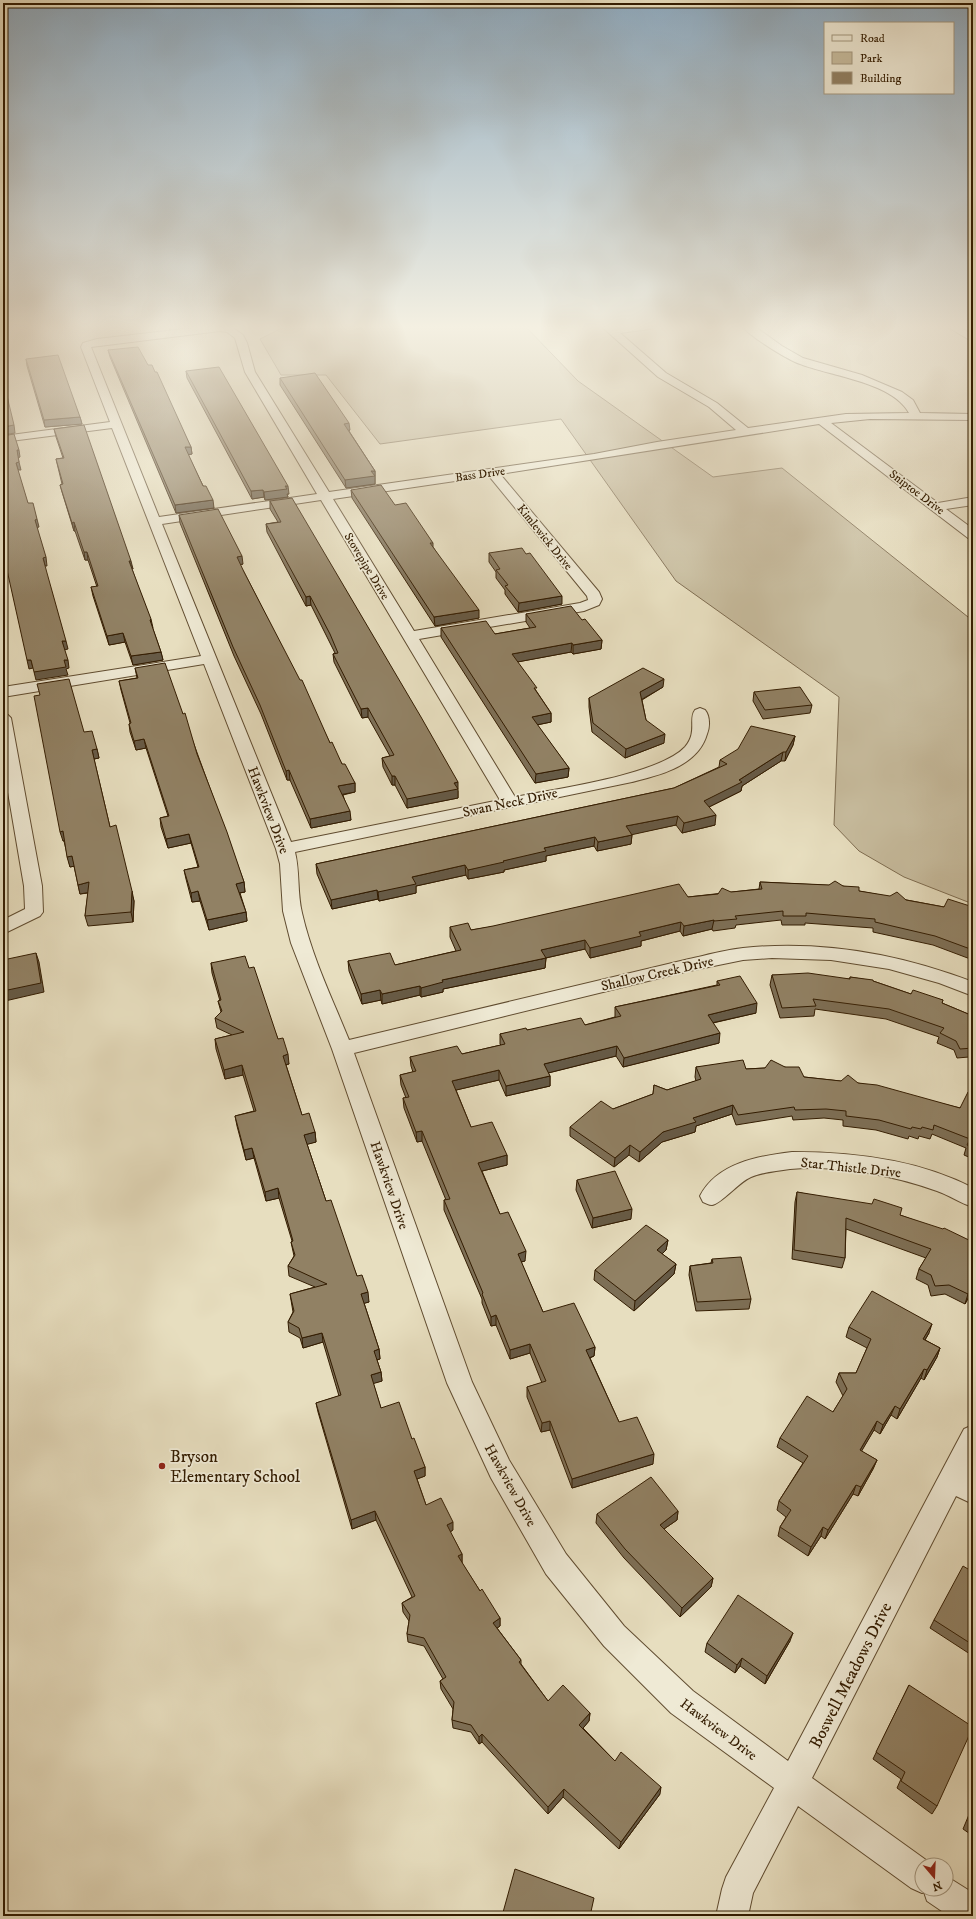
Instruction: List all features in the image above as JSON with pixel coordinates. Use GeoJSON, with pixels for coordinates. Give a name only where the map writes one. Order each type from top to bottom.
{"type":"FeatureCollection","features":[{"type":"Feature","properties":{"kind":"street","name":"Hawkview Drive"},"geometry":{"type":"LineString","coordinates":[[114,416],[285,849],[289,864],[292,911],[300,943],[342,1049],[460,1383],[500,1469],[556,1564],[614,1636],[682,1702],[914,1870]]}},
{"type":"Feature","properties":{"kind":"street","name":"Stovepipe Drive"},"geometry":{"type":"LineString","coordinates":[[276,416],[510,802]]}},
{"type":"Feature","properties":{"kind":"street"},"geometry":{"type":"LineString","coordinates":[[726,416],[746,432]]}},
{"type":"Feature","properties":{"kind":"street","name":"Bass Drive"},"geometry":{"type":"LineString","coordinates":[[155,520],[594,457],[653,445],[857,416],[973,417]]}},
{"type":"Feature","properties":{"kind":"street","name":"Sniptoe Drive"},"geometry":{"type":"LineString","coordinates":[[822,421],[973,535]]}},
{"type":"Feature","properties":{"kind":"street"},"geometry":{"type":"LineString","coordinates":[[3,439],[117,424]]}},
{"type":"Feature","properties":{"kind":"street","name":"Kimlewick Drive"},"geometry":{"type":"LineString","coordinates":[[410,636],[584,607],[594,602],[594,595],[492,472]]}},
{"type":"Feature","properties":{"kind":"street"},"geometry":{"type":"LineString","coordinates":[[936,507],[973,501]]}},
{"type":"Feature","properties":{"kind":"street"},"geometry":{"type":"LineString","coordinates":[[3,692],[210,659]]}},
{"type":"Feature","properties":{"kind":"street","name":"Swan Neck Drive"},"geometry":{"type":"LineString","coordinates":[[285,849],[626,779],[658,769],[686,755],[695,745],[702,731],[700,713]]}},
{"type":"Feature","properties":{"kind":"street"},"geometry":{"type":"LineString","coordinates":[[3,718],[33,886],[34,912],[3,928]]}},
{"type":"Feature","properties":{"kind":"street","name":"Shallow Creek Drive"},"geometry":{"type":"LineString","coordinates":[[342,1049],[682,967],[742,954],[792,952],[844,955],[895,964],[947,978],[973,989]]}},
{"type":"Feature","properties":{"kind":"street","name":"Star Thistle Drive"},"geometry":{"type":"LineString","coordinates":[[710,1196],[728,1179],[748,1169],[772,1163],[798,1160],[852,1164],[907,1173],[946,1185],[973,1198]]}},
{"type":"Feature","properties":{"kind":"street","name":"Boswell Meadows Drive"},"geometry":{"type":"LineString","coordinates":[[732,1916],[738,1888],[794,1784],[962,1485],[973,1436]]}},
{"type":"Feature","properties":{"kind":"street"},"geometry":{"type":"LineString","coordinates":[[950,1897],[973,1913]]}},
{"type":"Feature","properties":{"kind":"green space"},"geometry":{"type":"Polygon","coordinates":[[[358,416],[627,416],[713,477],[782,468],[973,621],[973,904],[904,877],[859,851],[834,825],[839,697],[676,581],[561,419],[380,444],[358,416]]]}},
{"type":"Feature","properties":{"kind":"building"},"geometry":{"type":"Polygon","coordinates":[[[3,416],[12,416],[14,425],[3,427],[3,416]]]}},
{"type":"Feature","properties":{"kind":"building"},"geometry":{"type":"Polygon","coordinates":[[[43,416],[79,416],[80,417],[44,420],[43,416]]]}},
{"type":"Feature","properties":{"kind":"building"},"geometry":{"type":"Polygon","coordinates":[[[136,416],[177,416],[191,447],[185,447],[203,486],[206,486],[213,500],[175,505],[136,416]]]}},
{"type":"Feature","properties":{"kind":"building"},"geometry":{"type":"Polygon","coordinates":[[[210,416],[247,416],[288,486],[285,486],[287,489],[264,492],[263,490],[251,491],[210,416]]]}},
{"type":"Feature","properties":{"kind":"building"},"geometry":{"type":"Polygon","coordinates":[[[304,416],[344,416],[349,423],[344,424],[375,471],[371,471],[375,476],[345,480],[304,416]]]}},
{"type":"Feature","properties":{"kind":"building"},"geometry":{"type":"Polygon","coordinates":[[[84,425],[161,652],[131,656],[123,633],[107,636],[91,587],[98,586],[87,552],[84,552],[74,522],[72,523],[60,485],[63,484],[56,459],[64,458],[54,429],[84,425]]]}},
{"type":"Feature","properties":{"kind":"building"},"geometry":{"type":"Polygon","coordinates":[[[14,434],[19,450],[17,450],[19,462],[16,463],[28,503],[33,503],[37,519],[35,520],[46,557],[43,558],[66,641],[62,641],[68,660],[64,660],[66,667],[34,672],[31,660],[27,660],[3,552],[3,436],[14,434]]]}},
{"type":"Feature","properties":{"kind":"building"},"geometry":{"type":"Polygon","coordinates":[[[381,485],[395,505],[406,503],[433,543],[430,543],[479,610],[434,617],[351,490],[381,485]]]}},
{"type":"Feature","properties":{"kind":"building"},"geometry":{"type":"Polygon","coordinates":[[[292,498],[421,717],[458,782],[454,783],[458,789],[407,799],[395,776],[392,776],[382,758],[394,755],[368,708],[361,709],[333,654],[338,653],[330,634],[310,596],[306,597],[266,524],[281,522],[270,501],[292,498]]]}},
{"type":"Feature","properties":{"kind":"building"},"geometry":{"type":"Polygon","coordinates":[[[218,509],[242,556],[237,557],[244,572],[300,680],[302,680],[330,743],[332,742],[342,764],[345,764],[355,783],[338,786],[350,811],[310,819],[289,770],[286,771],[260,705],[233,647],[179,515],[218,509]]]}},
{"type":"Feature","properties":{"kind":"building"},"geometry":{"type":"Polygon","coordinates":[[[522,548],[526,554],[530,553],[562,596],[519,603],[505,586],[508,585],[496,570],[500,569],[489,553],[522,548]]]}},
{"type":"Feature","properties":{"kind":"building"},"geometry":{"type":"Polygon","coordinates":[[[571,606],[582,620],[585,619],[602,640],[573,645],[572,643],[512,654],[537,688],[534,688],[551,713],[532,717],[569,768],[536,774],[441,628],[486,621],[495,634],[536,627],[526,614],[571,606]]]}},
{"type":"Feature","properties":{"kind":"building"},"geometry":{"type":"Polygon","coordinates":[[[165,663],[183,714],[185,713],[197,754],[227,832],[244,882],[236,884],[246,912],[207,920],[198,891],[191,893],[184,870],[199,867],[189,834],[166,839],[160,818],[169,816],[144,739],[134,741],[129,724],[131,723],[119,681],[138,678],[135,668],[165,663]]]}},
{"type":"Feature","properties":{"kind":"building"},"geometry":{"type":"Polygon","coordinates":[[[643,668],[664,679],[640,692],[646,720],[665,734],[626,749],[593,723],[589,698],[643,668]]]}},
{"type":"Feature","properties":{"kind":"building"},"geometry":{"type":"Polygon","coordinates":[[[69,679],[84,732],[92,731],[97,749],[92,750],[110,827],[116,825],[132,891],[131,912],[85,916],[89,882],[78,885],[72,856],[67,857],[63,831],[60,832],[34,696],[40,695],[37,684],[69,679]]]}},
{"type":"Feature","properties":{"kind":"building"},"geometry":{"type":"Polygon","coordinates":[[[800,687],[812,705],[765,710],[754,692],[800,687]]]}},
{"type":"Feature","properties":{"kind":"building"},"geometry":{"type":"Polygon","coordinates":[[[751,726],[795,736],[786,752],[783,752],[739,780],[742,782],[704,801],[716,815],[684,823],[678,816],[626,826],[632,835],[598,842],[595,837],[544,848],[546,851],[468,870],[465,865],[412,877],[416,884],[378,892],[377,890],[331,900],[316,864],[674,788],[727,764],[720,760],[738,749],[751,726]]]}},
{"type":"Feature","properties":{"kind":"building"},"geometry":{"type":"Polygon","coordinates":[[[835,881],[843,886],[859,887],[859,891],[890,896],[897,892],[906,900],[944,907],[948,899],[973,907],[973,950],[935,936],[875,922],[875,919],[806,913],[806,916],[783,916],[783,911],[735,916],[737,919],[714,920],[684,926],[681,922],[639,932],[641,936],[590,948],[585,940],[541,950],[546,958],[442,980],[443,982],[421,988],[420,986],[382,994],[380,990],[361,994],[348,961],[390,953],[395,965],[461,950],[450,927],[468,923],[471,930],[493,926],[679,884],[688,897],[718,894],[722,888],[731,892],[762,889],[760,882],[829,885],[835,881]]]}},
{"type":"Feature","properties":{"kind":"building"},"geometry":{"type":"Polygon","coordinates":[[[36,953],[41,983],[3,991],[3,960],[36,953]]]}},
{"type":"Feature","properties":{"kind":"building"},"geometry":{"type":"Polygon","coordinates":[[[245,956],[249,968],[254,967],[278,1039],[283,1038],[288,1054],[283,1056],[302,1115],[309,1113],[315,1132],[304,1135],[326,1201],[331,1200],[357,1276],[362,1275],[368,1292],[361,1294],[379,1349],[374,1351],[381,1372],[371,1375],[381,1408],[399,1402],[412,1439],[414,1438],[425,1467],[414,1471],[426,1505],[441,1498],[453,1522],[447,1525],[462,1554],[458,1556],[480,1591],[482,1589],[500,1618],[493,1623],[521,1660],[519,1662],[548,1701],[563,1685],[590,1713],[579,1725],[615,1761],[621,1752],[661,1787],[621,1842],[564,1789],[548,1807],[482,1734],[479,1737],[471,1725],[452,1720],[454,1702],[440,1681],[446,1677],[424,1638],[407,1634],[410,1615],[402,1603],[415,1596],[375,1511],[351,1520],[316,1403],[341,1395],[322,1333],[302,1338],[299,1328],[288,1322],[294,1311],[290,1294],[327,1284],[288,1266],[295,1255],[291,1242],[293,1241],[278,1188],[265,1192],[252,1148],[244,1150],[235,1116],[256,1111],[242,1065],[224,1070],[215,1039],[244,1032],[215,1018],[222,1011],[218,1001],[221,1000],[211,963],[245,956]]]}},
{"type":"Feature","properties":{"kind":"building"},"geometry":{"type":"Polygon","coordinates":[[[808,973],[850,979],[850,977],[873,980],[911,994],[913,990],[943,1000],[942,1003],[973,1016],[973,1048],[960,1049],[956,1041],[940,1033],[944,1028],[889,1009],[813,999],[816,1006],[782,1008],[772,975],[808,973]]]}},
{"type":"Feature","properties":{"kind":"building"},"geometry":{"type":"Polygon","coordinates":[[[740,976],[757,1003],[708,1015],[720,1033],[624,1058],[617,1046],[544,1064],[550,1076],[506,1086],[499,1070],[452,1081],[471,1127],[492,1122],[507,1155],[478,1163],[500,1214],[508,1212],[526,1251],[518,1254],[543,1312],[574,1303],[595,1347],[586,1350],[619,1422],[637,1417],[654,1454],[572,1479],[550,1421],[542,1423],[527,1387],[546,1381],[530,1344],[510,1350],[496,1315],[491,1317],[482,1294],[483,1293],[444,1200],[450,1199],[422,1131],[416,1132],[403,1098],[409,1097],[400,1075],[416,1071],[410,1057],[457,1046],[462,1054],[505,1044],[500,1034],[526,1028],[527,1030],[581,1018],[585,1025],[621,1016],[615,1007],[720,985],[717,981],[740,976]]]}},
{"type":"Feature","properties":{"kind":"building"},"geometry":{"type":"Polygon","coordinates":[[[743,1060],[746,1069],[765,1068],[771,1060],[785,1067],[799,1067],[804,1077],[841,1081],[848,1075],[858,1083],[877,1085],[960,1108],[968,1092],[973,1094],[973,1148],[967,1145],[970,1139],[934,1125],[933,1130],[922,1127],[921,1129],[912,1127],[911,1129],[879,1120],[846,1116],[846,1111],[826,1109],[795,1110],[794,1107],[738,1115],[733,1105],[693,1118],[696,1122],[663,1132],[640,1152],[630,1145],[615,1158],[570,1127],[601,1101],[613,1109],[653,1094],[654,1085],[667,1090],[701,1079],[696,1067],[743,1060]]]}},
{"type":"Feature","properties":{"kind":"building"},"geometry":{"type":"Polygon","coordinates":[[[615,1171],[632,1209],[593,1218],[577,1180],[615,1171]]]}},
{"type":"Feature","properties":{"kind":"building"},"geometry":{"type":"Polygon","coordinates":[[[797,1192],[872,1204],[874,1199],[902,1208],[900,1215],[943,1229],[944,1228],[973,1242],[973,1286],[968,1294],[949,1285],[935,1286],[931,1275],[919,1269],[931,1249],[846,1218],[845,1258],[794,1250],[797,1192]]]}},
{"type":"Feature","properties":{"kind":"building"},"geometry":{"type":"Polygon","coordinates":[[[646,1225],[668,1240],[657,1250],[676,1264],[635,1301],[595,1270],[646,1225]]]}},
{"type":"Feature","properties":{"kind":"building"},"geometry":{"type":"Polygon","coordinates":[[[741,1257],[751,1299],[697,1302],[690,1266],[713,1263],[712,1259],[741,1257]]]}},
{"type":"Feature","properties":{"kind":"building"},"geometry":{"type":"Polygon","coordinates":[[[872,1291],[932,1324],[923,1339],[940,1348],[927,1370],[924,1369],[900,1409],[895,1406],[883,1425],[877,1421],[860,1450],[877,1460],[861,1487],[856,1485],[828,1530],[823,1527],[811,1547],[780,1527],[791,1510],[779,1501],[808,1456],[780,1438],[807,1396],[833,1412],[847,1389],[839,1373],[856,1373],[871,1339],[849,1327],[872,1291]]]}},
{"type":"Feature","properties":{"kind":"building"},"geometry":{"type":"Polygon","coordinates":[[[651,1477],[678,1511],[660,1525],[713,1578],[682,1608],[625,1549],[597,1514],[651,1477]]]}},
{"type":"Feature","properties":{"kind":"building"},"geometry":{"type":"Polygon","coordinates":[[[963,1566],[973,1572],[973,1645],[934,1620],[963,1566]]]}},
{"type":"Feature","properties":{"kind":"building"},"geometry":{"type":"Polygon","coordinates":[[[738,1595],[793,1633],[767,1676],[742,1658],[737,1665],[707,1643],[738,1595]]]}},
{"type":"Feature","properties":{"kind":"building"},"geometry":{"type":"Polygon","coordinates":[[[909,1685],[973,1727],[937,1806],[901,1781],[905,1772],[876,1752],[909,1685]]]}},
{"type":"Feature","properties":{"kind":"building"},"geometry":{"type":"Polygon","coordinates":[[[973,1809],[973,1825],[968,1821],[973,1809]]]}},
{"type":"Feature","properties":{"kind":"building"},"geometry":{"type":"Polygon","coordinates":[[[515,1869],[594,1898],[590,1916],[502,1916],[515,1869]]]}},
{"type":"Feature","properties":{"kind":"place","name":"Bryson Elementary School"},"geometry":{"type":"Point","coordinates":[162,1466]}}]}
